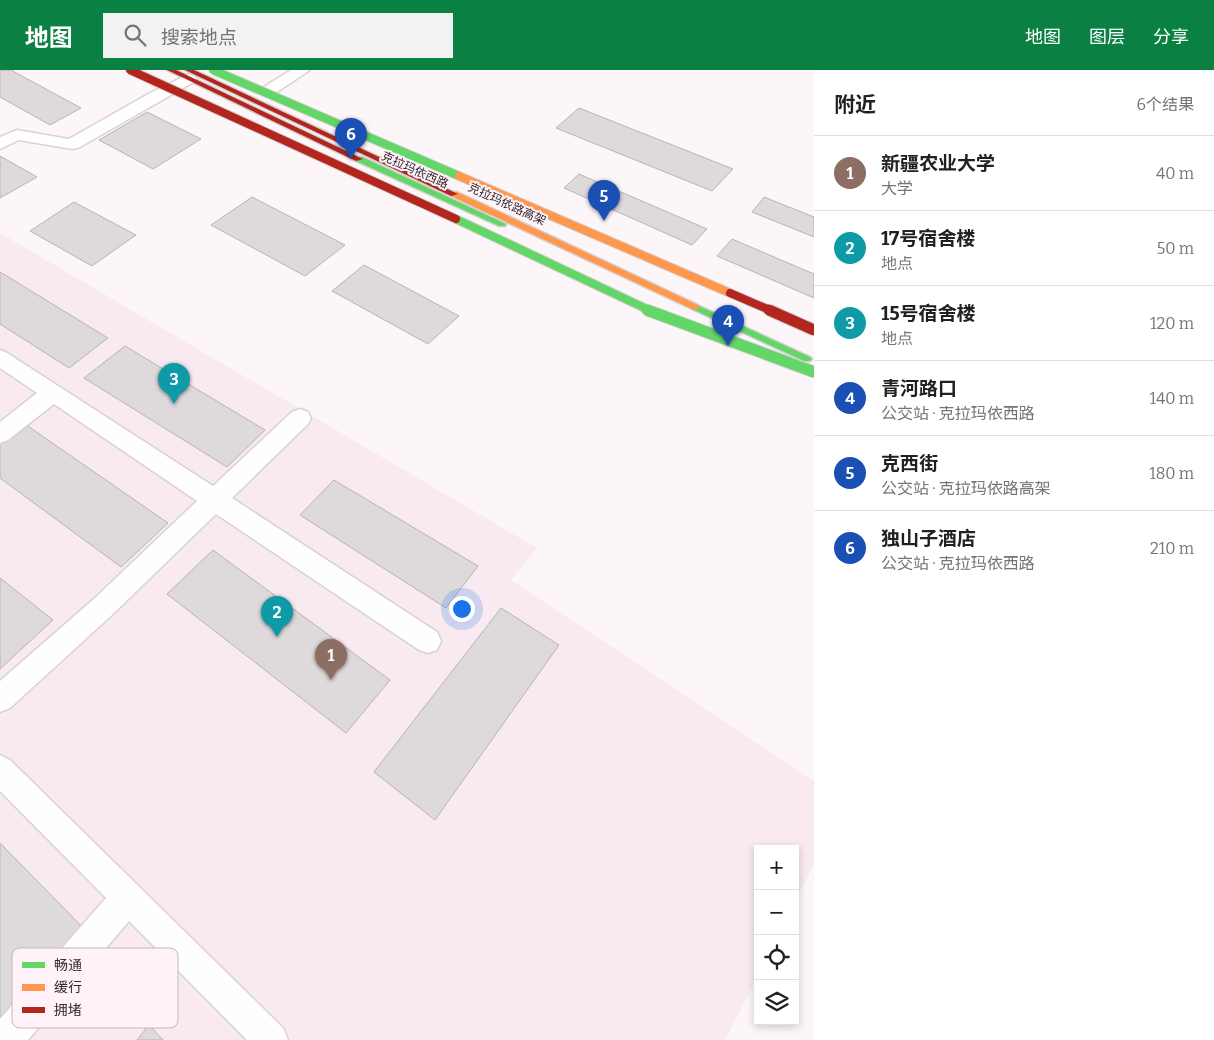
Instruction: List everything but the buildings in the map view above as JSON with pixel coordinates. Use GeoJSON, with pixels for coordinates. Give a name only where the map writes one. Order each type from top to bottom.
{"type":"FeatureCollection","features":[{"type":"Feature","properties":{"kind":"main road"},"geometry":{"type":"LineString","coordinates":[[130,70],[429,206],[647,310],[814,372]]}},
{"type":"Feature","properties":{"kind":"main road"},"geometry":{"type":"LineString","coordinates":[[170,70],[189,75]]}},
{"type":"Feature","properties":{"kind":"main road","name":"克拉玛依路高架"},"geometry":{"type":"LineString","coordinates":[[213,70],[814,330]]}},
{"type":"Feature","properties":{"kind":"main road","name":"克拉玛依西路"},"geometry":{"type":"LineString","coordinates":[[219,70],[266,84],[679,280],[814,340]]}},
{"type":"Feature","properties":{"kind":"main road","name":"克拉玛依路高架"},"geometry":{"type":"LineString","coordinates":[[189,75],[814,364]]}},
{"type":"Feature","properties":{"kind":"main road"},"geometry":{"type":"LineString","coordinates":[[266,84],[291,90]]}},
{"type":"Feature","properties":{"kind":"main road"},"geometry":{"type":"LineString","coordinates":[[336,110],[814,322]]}},
{"type":"Feature","properties":{"kind":"main road"},"geometry":{"type":"LineString","coordinates":[[653,252],[814,330]]}},
{"type":"Feature","properties":{"kind":"street"},"geometry":{"type":"LineString","coordinates":[[266,84],[302,70]]}},
{"type":"Feature","properties":{"kind":"street"},"geometry":{"type":"LineString","coordinates":[[0,125],[17,135],[72,144],[189,75]]}},
{"type":"Feature","properties":{"kind":"street"},"geometry":{"type":"LineString","coordinates":[[0,144],[17,135]]}},
{"type":"Feature","properties":{"kind":"street"},"geometry":{"type":"LineString","coordinates":[[0,358],[428,641]]}},
{"type":"Feature","properties":{"kind":"street"},"geometry":{"type":"LineString","coordinates":[[0,434],[54,393]]}},
{"type":"Feature","properties":{"kind":"street"},"geometry":{"type":"LineString","coordinates":[[0,700],[104,606],[300,418]]}},
{"type":"Feature","properties":{"kind":"street"},"geometry":{"type":"LineString","coordinates":[[0,770],[272,1040]]}},
{"type":"Feature","properties":{"kind":"street"},"geometry":{"type":"LineString","coordinates":[[84,948],[128,897]]}},
{"type":"Feature","properties":{"kind":"street"},"geometry":{"type":"LineString","coordinates":[[5,1040],[15,1028]]}},
{"type":"Feature","properties":{"kind":"shaded area"},"geometry":{"type":"Polygon","coordinates":[[[0,233],[537,548],[511,580],[814,781],[814,864],[799,893],[799,845],[754,845],[754,984],[725,1040],[0,1040],[0,233]]]}},
{"type":"Feature","properties":{"kind":"traffic: fast"},"geometry":{"type":"LineString","coordinates":[[213,70],[459,176]]}},
{"type":"Feature","properties":{"kind":"traffic: fast"},"geometry":{"type":"LineString","coordinates":[[359,159],[502,224]]}},
{"type":"Feature","properties":{"kind":"traffic: fast"},"geometry":{"type":"LineString","coordinates":[[456,219],[647,310],[814,372]]}},
{"type":"Feature","properties":{"kind":"traffic: fast"},"geometry":{"type":"LineString","coordinates":[[695,307],[807,359]]}},
{"type":"Feature","properties":{"kind":"traffic: slow"},"geometry":{"type":"LineString","coordinates":[[459,176],[730,293]]}},
{"type":"Feature","properties":{"kind":"traffic: slow"},"geometry":{"type":"LineString","coordinates":[[454,194],[695,307]]}},
{"type":"Feature","properties":{"kind":"traffic: jam"},"geometry":{"type":"LineString","coordinates":[[130,70],[456,219]]}},
{"type":"Feature","properties":{"kind":"traffic: jam"},"geometry":{"type":"LineString","coordinates":[[170,70],[359,159]]}},
{"type":"Feature","properties":{"kind":"traffic: jam"},"geometry":{"type":"LineString","coordinates":[[188,70],[454,194]]}},
{"type":"Feature","properties":{"kind":"traffic: jam"},"geometry":{"type":"LineString","coordinates":[[730,293],[814,330]]}},
{"type":"Feature","properties":{"kind":"place","name":"独山子酒店"},"geometry":{"type":"Point","coordinates":[351,159]}},
{"type":"Feature","properties":{"kind":"place","name":"克西街"},"geometry":{"type":"Point","coordinates":[604,221]}},
{"type":"Feature","properties":{"kind":"place","name":"青河路口"},"geometry":{"type":"Point","coordinates":[728,346]}},
{"type":"Feature","properties":{"kind":"place","name":"15号宿舍楼"},"geometry":{"type":"Point","coordinates":[174,404]}},
{"type":"Feature","properties":{"kind":"place","name":"17号宿舍楼"},"geometry":{"type":"Point","coordinates":[277,637]}},
{"type":"Feature","properties":{"kind":"place","name":"新疆农业大学"},"geometry":{"type":"Point","coordinates":[331,680]}}]}
